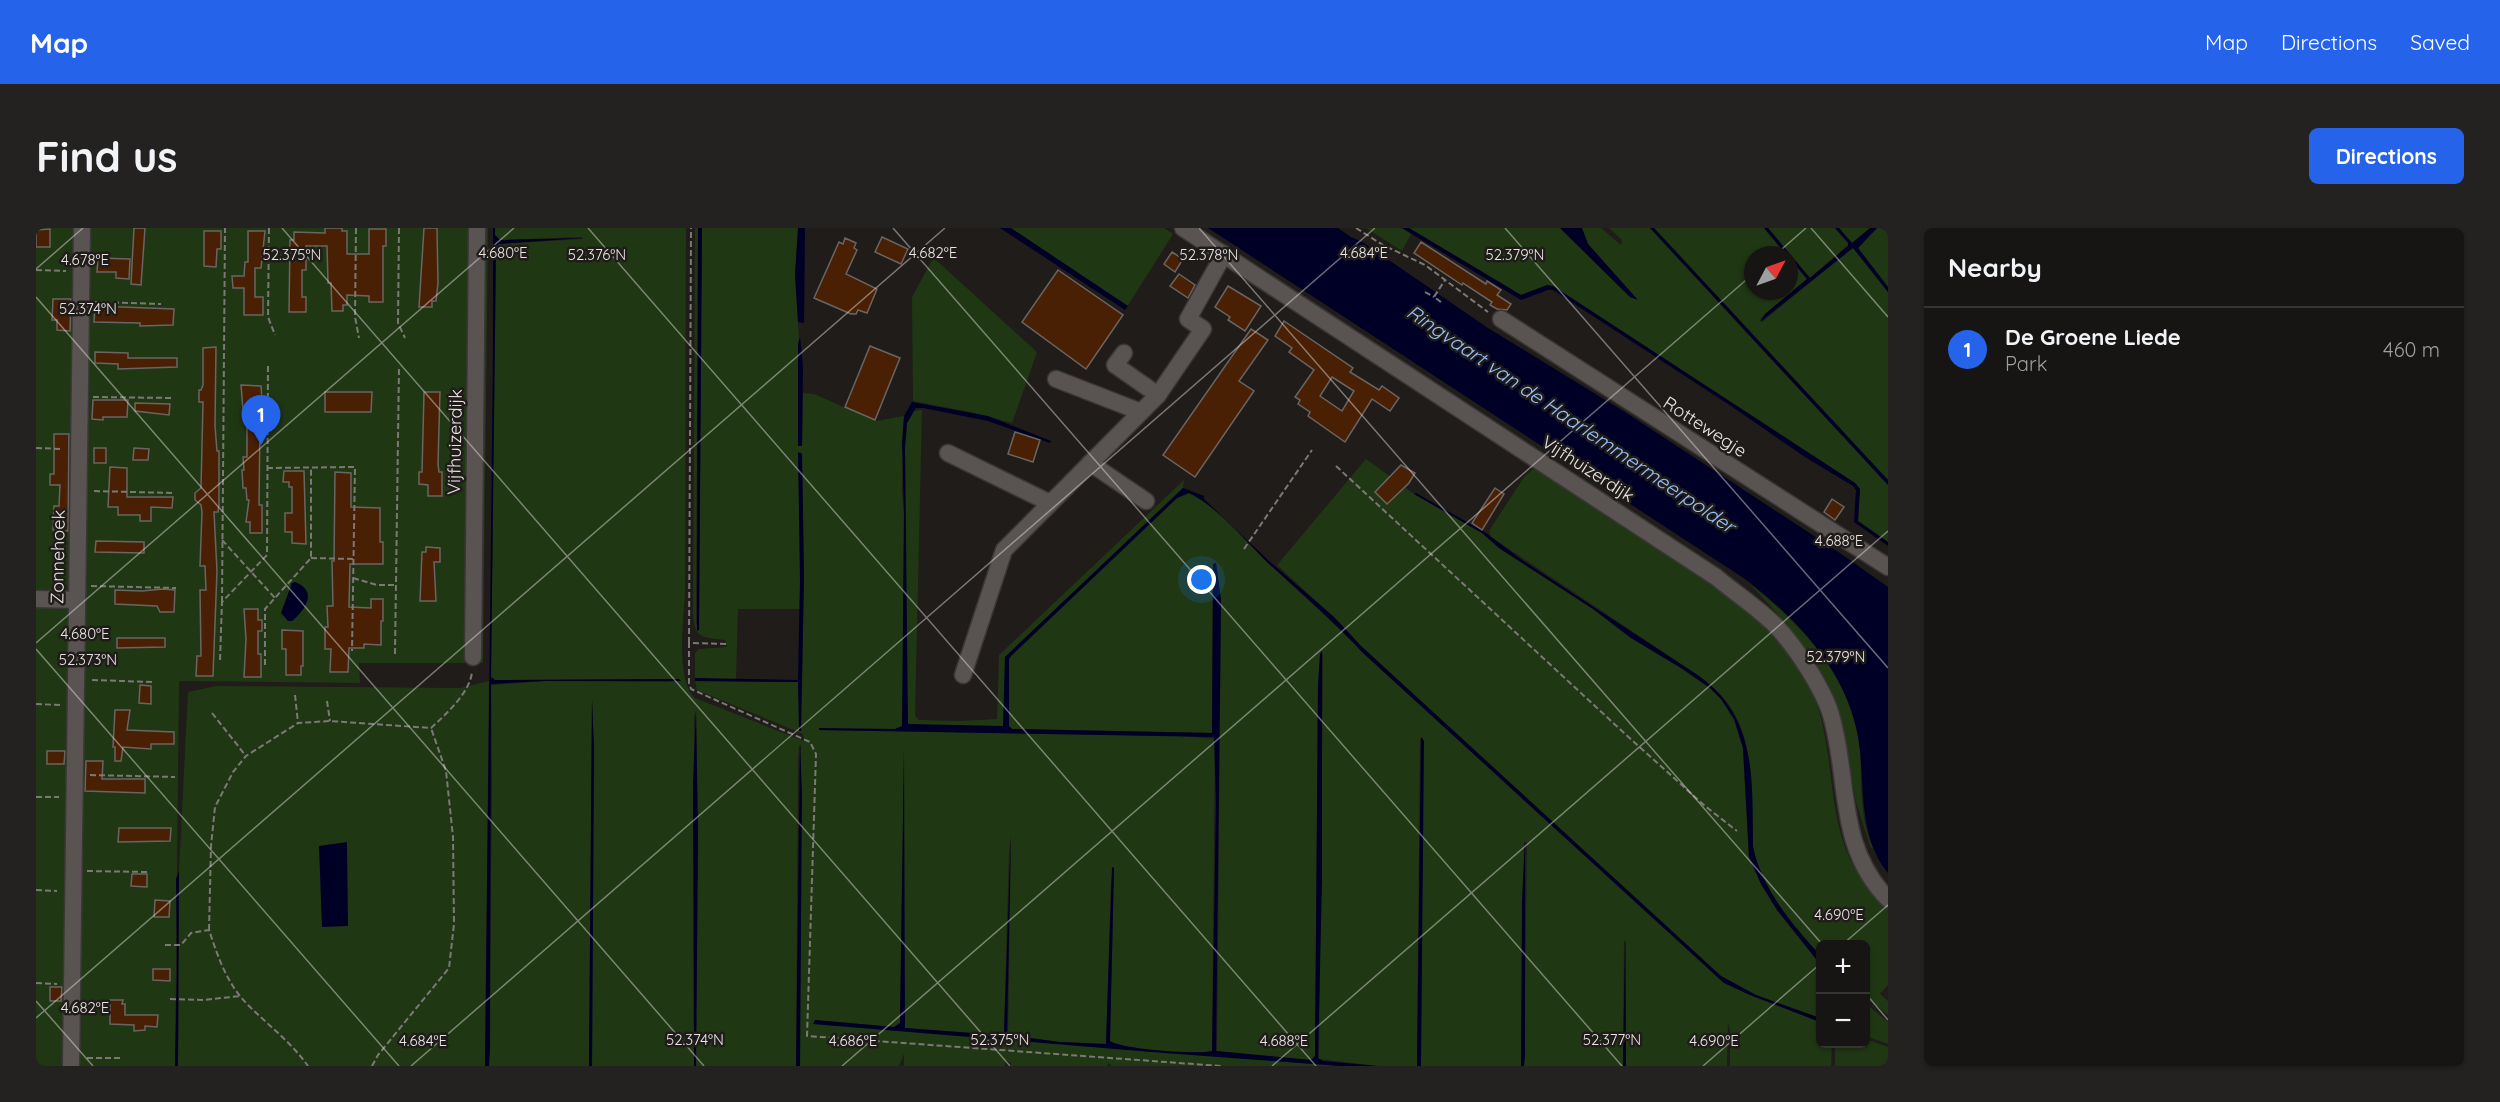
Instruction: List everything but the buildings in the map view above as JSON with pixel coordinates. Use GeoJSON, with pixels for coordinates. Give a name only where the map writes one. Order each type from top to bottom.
{"type":"FeatureCollection","features":[{"type":"Feature","properties":{"kind":"street","name":"Zonnehoek"},"geometry":{"type":"LineString","coordinates":[[71,1062],[82,228]]}},
{"type":"Feature","properties":{"kind":"street","name":"Vijfhuizerdijk"},"geometry":{"type":"LineString","coordinates":[[473,657],[477,228]]}},
{"type":"Feature","properties":{"kind":"street","name":"Vijfhuizerdijk"},"geometry":{"type":"LineString","coordinates":[[1183,228],[1716,577],[1776,626],[1815,678],[1831,714],[1851,835],[1869,878],[1888,898]]}},
{"type":"Feature","properties":{"kind":"street"},"geometry":{"type":"LineString","coordinates":[[963,675],[1004,550],[1158,395],[1203,329],[1188,319],[1224,254]]}},
{"type":"Feature","properties":{"kind":"street","name":"Rottewegje"},"geometry":{"type":"LineString","coordinates":[[1501,319],[1888,567]]}},
{"type":"Feature","properties":{"kind":"street"},"geometry":{"type":"LineString","coordinates":[[1124,353],[1115,365],[1158,395]]}},
{"type":"Feature","properties":{"kind":"street"},"geometry":{"type":"LineString","coordinates":[[1056,379],[1141,412]]}},
{"type":"Feature","properties":{"kind":"street"},"geometry":{"type":"LineString","coordinates":[[948,453],[1050,503]]}},
{"type":"Feature","properties":{"kind":"street"},"geometry":{"type":"LineString","coordinates":[[1090,463],[1146,501]]}},
{"type":"Feature","properties":{"kind":"street"},"geometry":{"type":"LineString","coordinates":[[36,599],[77,593]]}},
{"type":"Feature","properties":{"kind":"path"},"geometry":{"type":"LineString","coordinates":[[220,660],[225,228]]}},
{"type":"Feature","properties":{"kind":"path"},"geometry":{"type":"LineString","coordinates":[[269,228],[268,317],[275,335]]}},
{"type":"Feature","properties":{"kind":"path"},"geometry":{"type":"LineString","coordinates":[[356,228],[355,317],[358,338]]}},
{"type":"Feature","properties":{"kind":"path"},"geometry":{"type":"LineString","coordinates":[[399,228],[399,323],[405,338]]}},
{"type":"Feature","properties":{"kind":"path"},"geometry":{"type":"LineString","coordinates":[[691,228],[689,683],[696,693],[810,741],[814,747],[816,753],[807,1036],[1221,1066]]}},
{"type":"Feature","properties":{"kind":"path"},"geometry":{"type":"LineString","coordinates":[[1356,228],[1383,245],[1425,265],[1484,310],[1501,319]]}},
{"type":"Feature","properties":{"kind":"path"},"geometry":{"type":"LineString","coordinates":[[36,270],[82,271]]}},
{"type":"Feature","properties":{"kind":"path"},"geometry":{"type":"LineString","coordinates":[[1434,297],[1445,280]]}},
{"type":"Feature","properties":{"kind":"path"},"geometry":{"type":"LineString","coordinates":[[1425,292],[1441,302]]}},
{"type":"Feature","properties":{"kind":"path"},"geometry":{"type":"LineString","coordinates":[[81,302],[161,304]]}},
{"type":"Feature","properties":{"kind":"path"},"geometry":{"type":"LineString","coordinates":[[222,602],[267,555],[268,366]]}},
{"type":"Feature","properties":{"kind":"path"},"geometry":{"type":"LineString","coordinates":[[395,654],[399,367]]}},
{"type":"Feature","properties":{"kind":"path"},"geometry":{"type":"LineString","coordinates":[[80,397],[174,398]]}},
{"type":"Feature","properties":{"kind":"path"},"geometry":{"type":"LineString","coordinates":[[36,448],[79,449]]}},
{"type":"Feature","properties":{"kind":"path"},"geometry":{"type":"LineString","coordinates":[[1244,549],[1312,450]]}},
{"type":"Feature","properties":{"kind":"path"},"geometry":{"type":"LineString","coordinates":[[1336,466],[1623,732],[1705,806],[1737,831]]}},
{"type":"Feature","properties":{"kind":"path"},"geometry":{"type":"LineString","coordinates":[[265,665],[265,609],[311,558],[311,467]]}},
{"type":"Feature","properties":{"kind":"path"},"geometry":{"type":"LineString","coordinates":[[267,468],[355,467],[352,651]]}},
{"type":"Feature","properties":{"kind":"path"},"geometry":{"type":"LineString","coordinates":[[79,491],[172,493]]}},
{"type":"Feature","properties":{"kind":"path"},"geometry":{"type":"LineString","coordinates":[[222,540],[275,598]]}},
{"type":"Feature","properties":{"kind":"path"},"geometry":{"type":"LineString","coordinates":[[311,558],[353,559]]}},
{"type":"Feature","properties":{"kind":"path"},"geometry":{"type":"LineString","coordinates":[[353,578],[369,584],[396,585]]}},
{"type":"Feature","properties":{"kind":"path"},"geometry":{"type":"LineString","coordinates":[[77,593],[176,588]]}},
{"type":"Feature","properties":{"kind":"path"},"geometry":{"type":"LineString","coordinates":[[689,643],[726,644]]}},
{"type":"Feature","properties":{"kind":"path"},"geometry":{"type":"LineString","coordinates":[[431,729],[453,706],[472,678],[473,657]]}},
{"type":"Feature","properties":{"kind":"path"},"geometry":{"type":"LineString","coordinates":[[76,679],[152,682]]}},
{"type":"Feature","properties":{"kind":"path"},"geometry":{"type":"LineString","coordinates":[[294,695],[298,723]]}},
{"type":"Feature","properties":{"kind":"path"},"geometry":{"type":"LineString","coordinates":[[327,701],[330,721]]}},
{"type":"Feature","properties":{"kind":"path"},"geometry":{"type":"LineString","coordinates":[[36,705],[76,706]]}},
{"type":"Feature","properties":{"kind":"path"},"geometry":{"type":"LineString","coordinates":[[212,713],[246,756]]}},
{"type":"Feature","properties":{"kind":"path"},"geometry":{"type":"LineString","coordinates":[[308,1066],[293,1045],[247,1004],[223,971],[209,930],[211,846],[215,807],[233,772],[246,756],[298,723],[330,721],[431,729]]}},
{"type":"Feature","properties":{"kind":"path"},"geometry":{"type":"LineString","coordinates":[[372,1066],[378,1055],[449,968],[454,924],[453,837],[446,771],[431,729]]}},
{"type":"Feature","properties":{"kind":"path"},"geometry":{"type":"LineString","coordinates":[[75,775],[175,777]]}},
{"type":"Feature","properties":{"kind":"path"},"geometry":{"type":"LineString","coordinates":[[36,797],[74,798]]}},
{"type":"Feature","properties":{"kind":"path"},"geometry":{"type":"LineString","coordinates":[[73,871],[147,872]]}},
{"type":"Feature","properties":{"kind":"path"},"geometry":{"type":"LineString","coordinates":[[36,890],[73,891]]}},
{"type":"Feature","properties":{"kind":"path"},"geometry":{"type":"LineString","coordinates":[[165,945],[181,945],[191,933],[209,930]]}},
{"type":"Feature","properties":{"kind":"path"},"geometry":{"type":"LineString","coordinates":[[36,983],[72,984]]}},
{"type":"Feature","properties":{"kind":"path"},"geometry":{"type":"LineString","coordinates":[[170,999],[241,996]]}},
{"type":"Feature","properties":{"kind":"path"},"geometry":{"type":"LineString","coordinates":[[71,1062],[120,1058]]}},
{"type":"Feature","properties":{"kind":"green space"},"geometry":{"type":"Polygon","coordinates":[[[36,228],[488,228],[483,663],[359,663],[360,683],[179,681],[175,1066],[36,1066],[36,228]]]}},
{"type":"Feature","properties":{"kind":"green space"},"geometry":{"type":"Polygon","coordinates":[[[495,228],[686,228],[685,592],[682,648],[685,678],[695,698],[804,741],[803,734],[697,690],[695,681],[798,682],[800,724],[798,730],[801,731],[804,576],[802,454],[800,452],[800,609],[738,609],[736,680],[695,678],[695,653],[699,649],[727,647],[725,640],[705,637],[697,632],[693,612],[695,228],[698,228],[696,623],[699,630],[702,228],[798,228],[795,275],[799,338],[798,446],[802,446],[803,393],[814,394],[876,421],[904,416],[902,726],[895,729],[819,730],[1182,736],[1215,739],[1212,1051],[1160,1051],[1128,1047],[1110,1041],[1114,868],[1111,881],[1106,1044],[1060,1042],[1008,1035],[1011,837],[1004,1032],[999,1035],[904,1028],[904,750],[900,1023],[894,1027],[815,1020],[816,1024],[1340,1066],[1112,1066],[1108,1063],[1107,1066],[1011,1066],[1011,1063],[1005,1060],[1005,1066],[904,1066],[904,1054],[899,1066],[800,1066],[801,745],[799,746],[798,765],[796,1066],[696,1066],[698,834],[696,711],[694,718],[694,1066],[592,1066],[594,749],[592,699],[589,1066],[489,1066],[491,685],[545,681],[680,682],[638,679],[495,680],[491,677],[496,247],[499,244],[583,239],[582,237],[500,240],[495,235],[495,228]]]}},
{"type":"Feature","properties":{"kind":"green space"},"geometry":{"type":"Polygon","coordinates":[[[1009,228],[1164,228],[1173,234],[1127,307],[1009,228]]]}},
{"type":"Feature","properties":{"kind":"green space"},"geometry":{"type":"Polygon","coordinates":[[[1366,228],[1402,228],[1411,234],[1402,251],[1366,228]]]}},
{"type":"Feature","properties":{"kind":"green space"},"geometry":{"type":"Polygon","coordinates":[[[1409,228],[1560,228],[1630,297],[1636,299],[1588,244],[1582,228],[1601,228],[1621,245],[1622,240],[1609,228],[1650,228],[1888,485],[1888,542],[1858,521],[1860,489],[1855,483],[1553,286],[1521,295],[1409,228]]]}},
{"type":"Feature","properties":{"kind":"green space"},"geometry":{"type":"Polygon","coordinates":[[[1654,228],[1764,228],[1779,246],[1744,246],[1744,300],[1782,300],[1765,314],[1760,320],[1762,322],[1789,300],[1798,300],[1798,292],[1853,247],[1855,249],[1888,292],[1888,480],[1654,228]]]}},
{"type":"Feature","properties":{"kind":"green space"},"geometry":{"type":"Polygon","coordinates":[[[1768,228],[1835,228],[1849,244],[1810,278],[1798,264],[1798,246],[1783,246],[1768,228]]]}},
{"type":"Feature","properties":{"kind":"green space"},"geometry":{"type":"Polygon","coordinates":[[[1839,228],[1870,228],[1852,243],[1839,228]]]}},
{"type":"Feature","properties":{"kind":"green space"},"geometry":{"type":"Polygon","coordinates":[[[1877,228],[1888,228],[1888,287],[1858,248],[1877,228]]]}},
{"type":"Feature","properties":{"kind":"green space"},"geometry":{"type":"Polygon","coordinates":[[[932,260],[936,260],[1037,352],[1012,423],[913,401],[912,297],[932,260]]]}},
{"type":"Feature","properties":{"kind":"green space"},"geometry":{"type":"Polygon","coordinates":[[[1798,268],[1807,279],[1798,286],[1798,268]]]}},
{"type":"Feature","properties":{"kind":"green space"},"geometry":{"type":"Polygon","coordinates":[[[922,410],[915,716],[919,720],[997,719],[999,655],[1184,480],[1183,488],[1005,657],[1004,725],[1001,728],[911,726],[907,722],[905,448],[907,423],[913,411],[922,410]]]}},
{"type":"Feature","properties":{"kind":"green space"},"geometry":{"type":"Polygon","coordinates":[[[1366,459],[1414,494],[1482,533],[1499,548],[1593,609],[1631,638],[1710,688],[1721,699],[1734,719],[1743,748],[1749,857],[1761,884],[1777,910],[1816,959],[1816,1017],[1756,995],[1721,976],[1361,646],[1338,621],[1277,565],[1366,459]]]}},
{"type":"Feature","properties":{"kind":"green space"},"geometry":{"type":"Polygon","coordinates":[[[1533,469],[1551,478],[1703,577],[1766,627],[1799,668],[1812,692],[1819,712],[1837,817],[1849,857],[1871,890],[1888,907],[1888,985],[1880,994],[1888,1001],[1888,1015],[1870,1000],[1870,940],[1816,940],[1816,950],[1792,923],[1761,874],[1753,851],[1749,758],[1739,722],[1730,706],[1699,676],[1491,537],[1489,531],[1524,477],[1533,469]]]}},
{"type":"Feature","properties":{"kind":"green space"},"geometry":{"type":"Polygon","coordinates":[[[1189,493],[1210,506],[1362,652],[1724,983],[1816,1020],[1816,1048],[1832,1048],[1831,1066],[1730,1066],[1728,1023],[1727,1066],[1626,1066],[1626,940],[1624,942],[1623,1066],[1524,1066],[1527,842],[1524,842],[1521,1066],[1421,1066],[1423,737],[1420,739],[1417,1066],[1377,1066],[1319,1059],[1323,653],[1320,654],[1318,686],[1315,1056],[1313,1059],[1304,1060],[1217,1051],[1221,601],[1216,563],[1213,564],[1212,733],[1012,729],[1009,726],[1009,659],[1011,656],[1177,498],[1189,493]]]}},
{"type":"Feature","properties":{"kind":"green space"},"geometry":{"type":"Polygon","coordinates":[[[1749,583],[1806,636],[1836,677],[1847,700],[1860,751],[1861,788],[1866,827],[1874,850],[1870,846],[1856,802],[1845,738],[1827,685],[1786,623],[1749,583]]]}},
{"type":"Feature","properties":{"kind":"green space"},"geometry":{"type":"Polygon","coordinates":[[[489,681],[485,1066],[178,1066],[179,871],[188,692],[216,686],[460,688],[489,681]]]}},
{"type":"Feature","properties":{"kind":"green space"},"geometry":{"type":"Polygon","coordinates":[[[1870,1007],[1888,1022],[1888,1044],[1870,1037],[1870,1007]]]}},
{"type":"Feature","properties":{"kind":"green space"},"geometry":{"type":"Polygon","coordinates":[[[1870,1040],[1888,1047],[1888,1066],[1835,1066],[1835,1048],[1870,1048],[1870,1040]]]}},
{"type":"Feature","properties":{"kind":"water"},"geometry":{"type":"Polygon","coordinates":[[[493,228],[500,240],[583,238],[499,244],[496,247],[491,677],[495,680],[679,679],[681,681],[545,681],[491,684],[490,1049],[489,1066],[485,1066],[493,357],[493,228]]]}},
{"type":"Feature","properties":{"kind":"water"},"geometry":{"type":"Polygon","coordinates":[[[698,228],[702,228],[699,630],[697,631],[698,228]]]}},
{"type":"Feature","properties":{"kind":"water"},"geometry":{"type":"Polygon","coordinates":[[[798,228],[805,228],[804,323],[798,322],[795,275],[798,228]]]}},
{"type":"Feature","properties":{"kind":"water"},"geometry":{"type":"Polygon","coordinates":[[[1000,228],[1011,228],[1128,306],[1125,310],[1000,228]]]}},
{"type":"Feature","properties":{"kind":"water","name":"Ringvaart van de Haarlemmermeerpolder"},"geometry":{"type":"Polygon","coordinates":[[[1208,228],[1338,228],[1364,243],[1488,328],[1628,414],[1888,587],[1888,873],[1872,845],[1868,830],[1860,750],[1847,698],[1820,653],[1785,613],[1745,579],[1208,228]]]}},
{"type":"Feature","properties":{"kind":"water"},"geometry":{"type":"Polygon","coordinates":[[[1402,228],[1409,228],[1521,295],[1547,285],[1553,286],[1855,483],[1860,489],[1858,521],[1888,542],[1888,546],[1854,522],[1856,490],[1853,486],[1805,457],[1731,406],[1553,290],[1521,300],[1402,228]]]}},
{"type":"Feature","properties":{"kind":"water"},"geometry":{"type":"Polygon","coordinates":[[[1560,228],[1582,228],[1588,244],[1638,300],[1630,297],[1560,228]]]}},
{"type":"Feature","properties":{"kind":"water"},"geometry":{"type":"Polygon","coordinates":[[[1650,228],[1654,228],[1888,480],[1888,485],[1650,228]]]}},
{"type":"Feature","properties":{"kind":"water"},"geometry":{"type":"Polygon","coordinates":[[[1764,228],[1768,228],[1783,246],[1779,246],[1764,228]]]}},
{"type":"Feature","properties":{"kind":"water"},"geometry":{"type":"Polygon","coordinates":[[[1835,228],[1839,228],[1852,243],[1870,228],[1877,228],[1858,248],[1888,287],[1888,292],[1853,248],[1798,292],[1798,286],[1807,279],[1798,268],[1798,264],[1810,278],[1848,246],[1835,228]]]}},
{"type":"Feature","properties":{"kind":"water"},"geometry":{"type":"Polygon","coordinates":[[[1782,300],[1788,300],[1760,322],[1765,314],[1782,300]]]}},
{"type":"Feature","properties":{"kind":"water"},"geometry":{"type":"Polygon","coordinates":[[[800,337],[803,366],[802,446],[798,446],[798,344],[800,337]]]}},
{"type":"Feature","properties":{"kind":"water"},"geometry":{"type":"Polygon","coordinates":[[[912,402],[988,416],[1051,441],[1050,443],[988,421],[923,408],[916,408],[907,423],[905,448],[908,724],[1003,726],[1005,657],[1183,488],[1204,496],[1204,499],[1268,560],[1334,617],[1361,646],[1721,976],[1756,995],[1816,1017],[1816,1020],[1724,983],[1362,652],[1220,515],[1189,493],[1177,498],[1011,656],[1009,659],[1009,726],[1012,729],[1212,733],[1213,564],[1216,563],[1221,600],[1216,1051],[1311,1060],[1315,1056],[1318,686],[1322,651],[1322,881],[1318,1058],[1323,1061],[1378,1066],[1340,1066],[1151,1052],[813,1024],[815,1020],[894,1027],[900,1023],[904,750],[905,1028],[999,1035],[1004,1032],[1011,835],[1007,1035],[1060,1042],[1106,1044],[1112,867],[1114,868],[1110,1041],[1160,1050],[1212,1051],[1216,801],[1214,737],[819,730],[819,728],[895,729],[902,726],[904,513],[902,442],[904,416],[912,402]]]}},
{"type":"Feature","properties":{"kind":"water"},"geometry":{"type":"Polygon","coordinates":[[[798,452],[802,454],[804,576],[801,731],[799,731],[798,682],[695,681],[695,678],[798,680],[800,579],[798,452]]]}},
{"type":"Feature","properties":{"kind":"water"},"geometry":{"type":"Polygon","coordinates":[[[1416,493],[1486,533],[1522,560],[1699,676],[1718,693],[1732,711],[1742,731],[1748,753],[1751,775],[1753,846],[1757,861],[1779,905],[1816,950],[1816,959],[1777,910],[1761,884],[1749,857],[1743,748],[1734,719],[1721,699],[1710,688],[1631,638],[1593,609],[1499,548],[1482,533],[1414,494],[1416,493]]]}},
{"type":"Feature","properties":{"kind":"water"},"geometry":{"type":"Polygon","coordinates":[[[295,582],[306,590],[308,595],[305,606],[292,621],[288,621],[281,613],[292,583],[295,582]]]}},
{"type":"Feature","properties":{"kind":"water"},"geometry":{"type":"Polygon","coordinates":[[[592,699],[594,749],[592,1066],[589,1066],[592,699]]]}},
{"type":"Feature","properties":{"kind":"water"},"geometry":{"type":"Polygon","coordinates":[[[696,711],[698,834],[696,1066],[694,1066],[693,784],[696,711]]]}},
{"type":"Feature","properties":{"kind":"water"},"geometry":{"type":"Polygon","coordinates":[[[1421,737],[1424,741],[1421,1066],[1417,1066],[1421,737]]]}},
{"type":"Feature","properties":{"kind":"water"},"geometry":{"type":"Polygon","coordinates":[[[800,744],[802,794],[800,1066],[796,1066],[800,744]]]}},
{"type":"Feature","properties":{"kind":"water"},"geometry":{"type":"Polygon","coordinates":[[[1525,841],[1525,1055],[1524,1066],[1521,1066],[1522,901],[1525,841]]]}},
{"type":"Feature","properties":{"kind":"water"},"geometry":{"type":"Polygon","coordinates":[[[347,842],[348,926],[322,927],[319,846],[347,842]]]}},
{"type":"Feature","properties":{"kind":"water"},"geometry":{"type":"Polygon","coordinates":[[[179,871],[178,1066],[175,1066],[176,879],[179,871]]]}},
{"type":"Feature","properties":{"kind":"water"},"geometry":{"type":"Polygon","coordinates":[[[1625,939],[1626,1066],[1623,1066],[1625,939]]]}},
{"type":"Feature","properties":{"kind":"place","name":"De Groene Liede"},"geometry":{"type":"Point","coordinates":[261,445]}}]}
